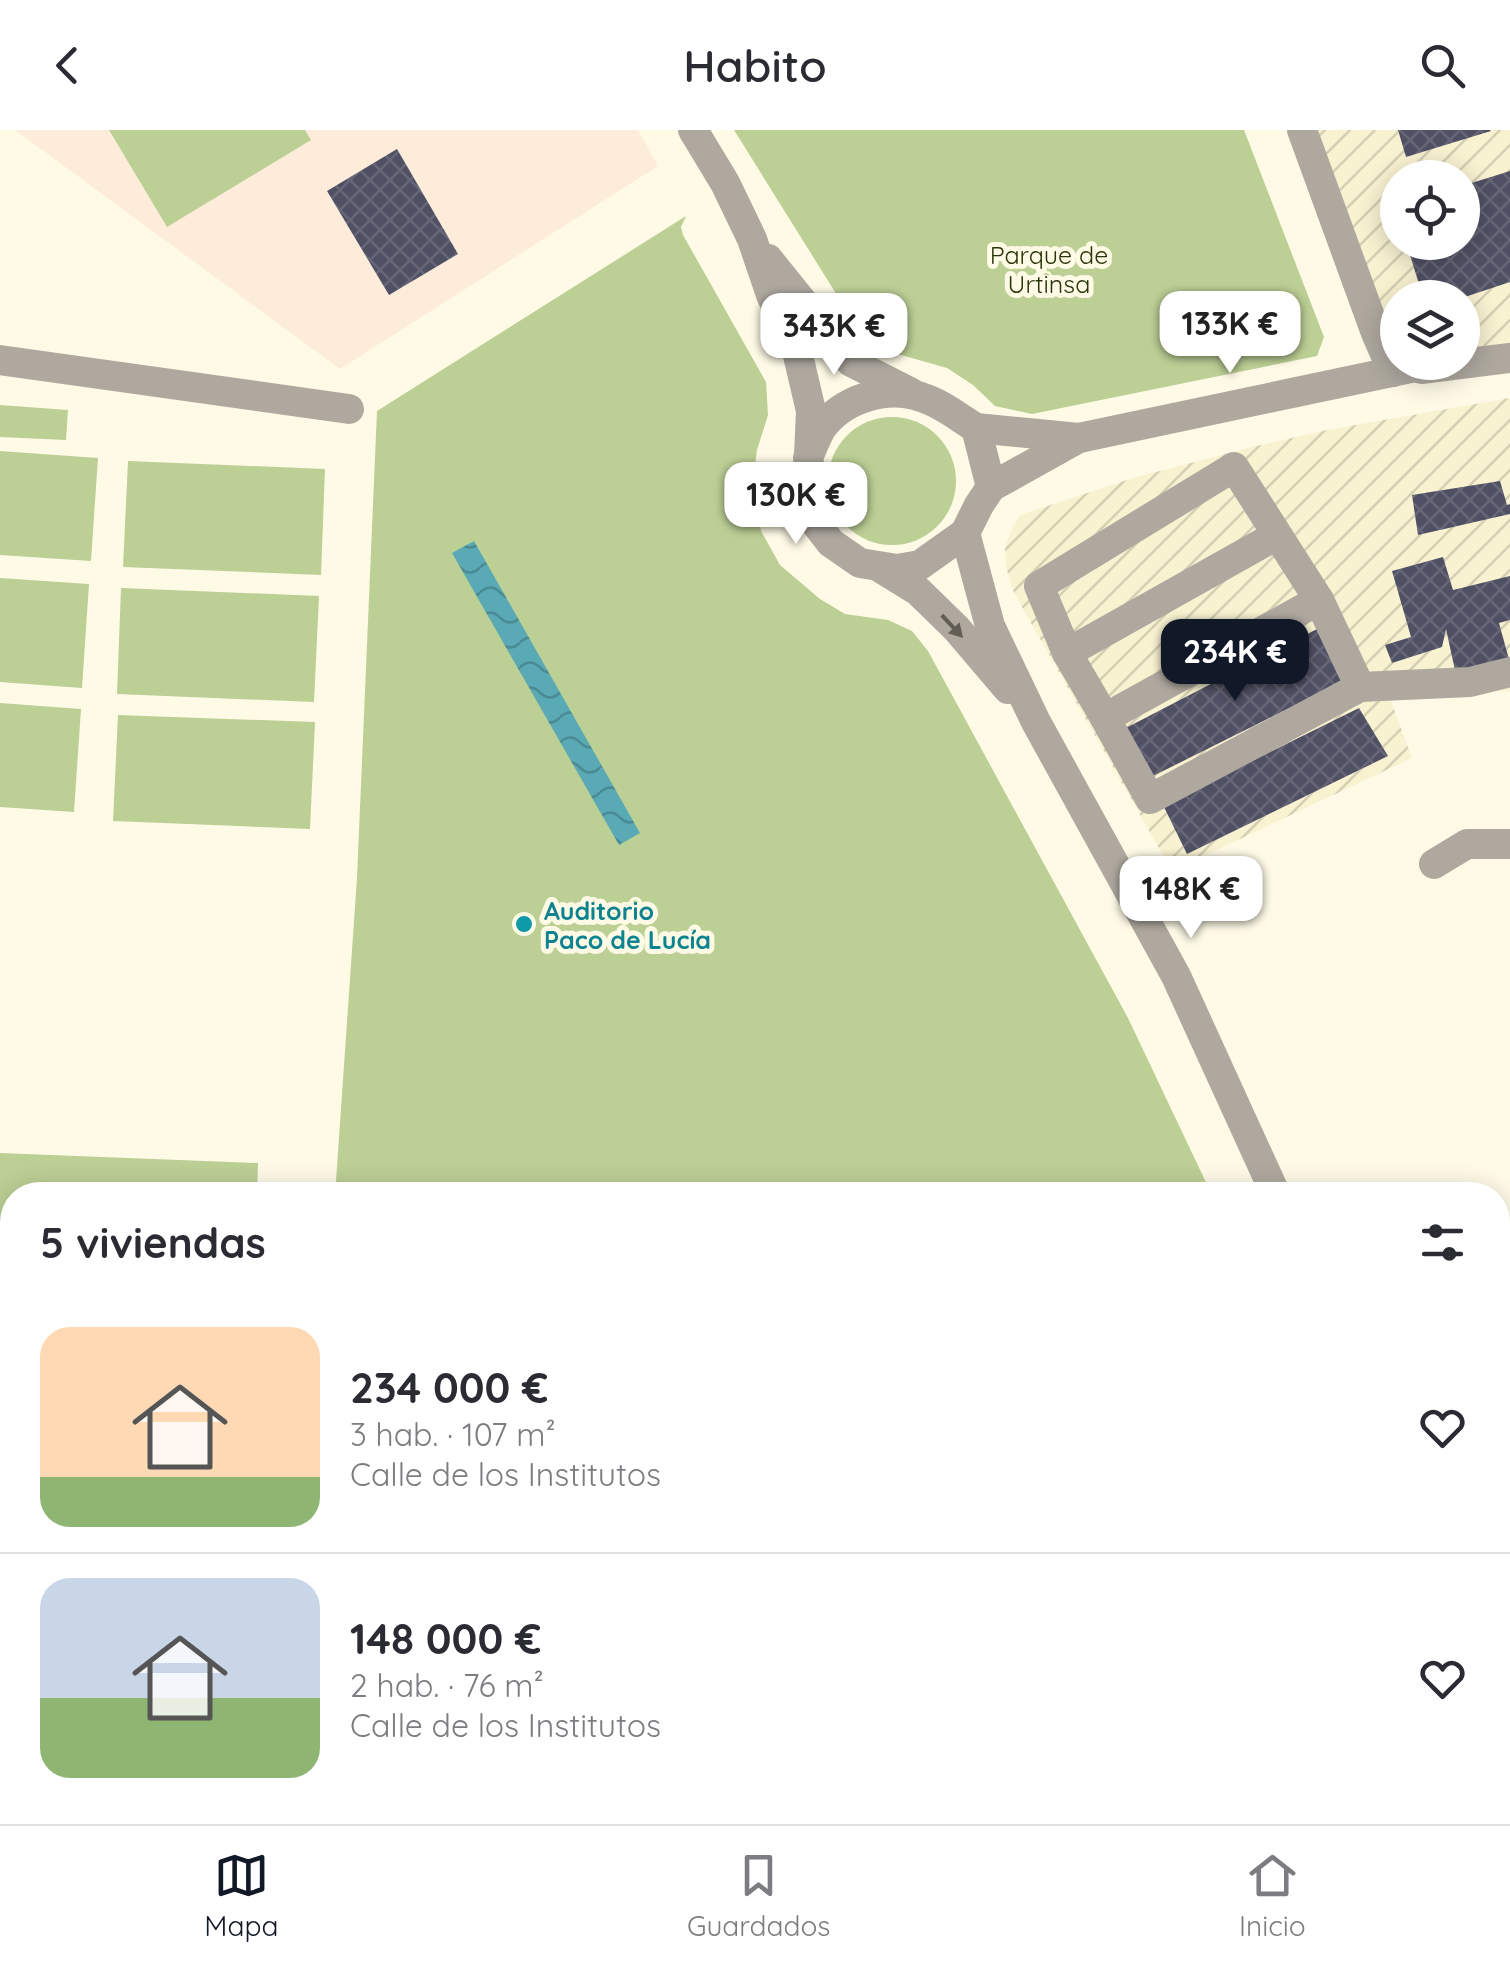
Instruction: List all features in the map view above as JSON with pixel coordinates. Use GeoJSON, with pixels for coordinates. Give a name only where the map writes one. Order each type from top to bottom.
{"type":"FeatureCollection","features":[{"type":"Feature","properties":{"kind":"street"},"geometry":{"type":"LineString","coordinates":[[693,130],[752,238],[771,295],[797,351],[811,412],[807,497],[830,543],[860,563],[897,569],[920,565],[965,533],[991,487],[1079,438],[1380,375]]}},
{"type":"Feature","properties":{"kind":"street"},"geometry":{"type":"LineString","coordinates":[[1302,130],[1380,342]]}},
{"type":"Feature","properties":{"kind":"street"},"geometry":{"type":"LineString","coordinates":[[752,238],[851,362],[976,428],[1079,438]]}},
{"type":"Feature","properties":{"kind":"street"},"geometry":{"type":"LineString","coordinates":[[1480,354],[1510,347]]}},
{"type":"Feature","properties":{"kind":"street"},"geometry":{"type":"LineString","coordinates":[[1480,362],[1510,358]]}},
{"type":"Feature","properties":{"kind":"street"},"geometry":{"type":"LineString","coordinates":[[0,360],[349,409]]}},
{"type":"Feature","properties":{"kind":"street"},"geometry":{"type":"LineString","coordinates":[[808,458],[822,429],[842,408],[883,392],[918,395]]}},
{"type":"Feature","properties":{"kind":"street"},"geometry":{"type":"LineString","coordinates":[[976,428],[991,487]]}},
{"type":"Feature","properties":{"kind":"street"},"geometry":{"type":"LineString","coordinates":[[1360,687],[1319,600],[1234,467],[1039,586],[1067,653],[1150,799],[1360,687],[1470,682],[1510,672]]}},
{"type":"Feature","properties":{"kind":"street"},"geometry":{"type":"LineString","coordinates":[[965,533],[990,626],[1036,722],[1176,976],[1270,1182]]}},
{"type":"Feature","properties":{"kind":"street"},"geometry":{"type":"LineString","coordinates":[[1067,653],[1277,535]]}},
{"type":"Feature","properties":{"kind":"street"},"geometry":{"type":"LineString","coordinates":[[876,566],[918,591],[956,628],[1036,722]]}},
{"type":"Feature","properties":{"kind":"street"},"geometry":{"type":"LineString","coordinates":[[1106,718],[1319,600]]}},
{"type":"Feature","properties":{"kind":"street"},"geometry":{"type":"LineString","coordinates":[[1434,864],[1467,844],[1510,844]]}},
{"type":"Feature","properties":{"kind":"shaded area"},"geometry":{"type":"Polygon","coordinates":[[[15,130],[638,130],[658,166],[340,369],[15,130]]]}},
{"type":"Feature","properties":{"kind":"shaded area"},"geometry":{"type":"Polygon","coordinates":[[[1304,130],[1510,130],[1510,353],[1480,358],[1480,280],[1380,280],[1380,337],[1304,130]]]}},
{"type":"Feature","properties":{"kind":"shaded area"},"geometry":{"type":"Polygon","coordinates":[[[1510,398],[1510,691],[1388,693],[1412,758],[1172,871],[1014,593],[1005,548],[1020,515],[1133,478],[1248,448],[1510,398]]]}},
{"type":"Feature","properties":{"kind":"green space"},"geometry":{"type":"Polygon","coordinates":[[[109,130],[305,130],[311,140],[167,227],[109,130]]]}},
{"type":"Feature","properties":{"kind":"green space","name":"Parque de Urtinsa"},"geometry":{"type":"Polygon","coordinates":[[[734,130],[1244,130],[1324,337],[1317,356],[1032,414],[995,406],[947,368],[880,349],[860,332],[734,130]]]}},
{"type":"Feature","properties":{"kind":"green space"},"geometry":{"type":"Polygon","coordinates":[[[686,216],[681,227],[683,235],[766,382],[768,415],[753,480],[761,531],[780,565],[820,599],[845,614],[888,620],[912,631],[928,651],[1128,1018],[1206,1182],[336,1182],[357,878],[377,411],[686,216]]]}},
{"type":"Feature","properties":{"kind":"green space"},"geometry":{"type":"Polygon","coordinates":[[[0,405],[68,410],[66,440],[0,437],[0,405]]]}},
{"type":"Feature","properties":{"kind":"green space"},"geometry":{"type":"Polygon","coordinates":[[[892,417],[917,422],[937,436],[951,456],[956,481],[951,506],[937,526],[917,540],[892,545],[867,540],[847,526],[833,506],[828,481],[833,456],[847,436],[867,422],[892,417]]]}},
{"type":"Feature","properties":{"kind":"green space"},"geometry":{"type":"Polygon","coordinates":[[[0,451],[98,458],[91,561],[0,555],[0,451]]]}},
{"type":"Feature","properties":{"kind":"green space"},"geometry":{"type":"Polygon","coordinates":[[[128,461],[325,469],[321,575],[123,567],[128,461]]]}},
{"type":"Feature","properties":{"kind":"green space"},"geometry":{"type":"Polygon","coordinates":[[[0,578],[89,584],[82,688],[0,682],[0,578]]]}},
{"type":"Feature","properties":{"kind":"green space"},"geometry":{"type":"Polygon","coordinates":[[[121,588],[319,596],[314,702],[117,694],[121,588]]]}},
{"type":"Feature","properties":{"kind":"green space"},"geometry":{"type":"Polygon","coordinates":[[[0,703],[81,709],[74,812],[0,807],[0,703]]]}},
{"type":"Feature","properties":{"kind":"green space"},"geometry":{"type":"Polygon","coordinates":[[[118,715],[315,722],[310,829],[113,821],[118,715]]]}},
{"type":"Feature","properties":{"kind":"green space"},"geometry":{"type":"Polygon","coordinates":[[[0,1153],[258,1163],[257,1182],[0,1182],[0,1153]]]}},
{"type":"Feature","properties":{"kind":"water"},"geometry":{"type":"Polygon","coordinates":[[[474,541],[640,833],[619,845],[452,553],[474,541]]]}},
{"type":"Feature","properties":{"kind":"building"},"geometry":{"type":"Polygon","coordinates":[[[1398,130],[1490,130],[1491,131],[1406,157],[1398,130]]]}},
{"type":"Feature","properties":{"kind":"building"},"geometry":{"type":"Polygon","coordinates":[[[397,149],[458,254],[389,295],[327,191],[397,149]]]}},
{"type":"Feature","properties":{"kind":"building"},"geometry":{"type":"Polygon","coordinates":[[[1510,171],[1510,282],[1480,292],[1480,280],[1418,280],[1412,260],[1480,260],[1480,180],[1510,171]]]}},
{"type":"Feature","properties":{"kind":"building"},"geometry":{"type":"Polygon","coordinates":[[[1500,481],[1510,514],[1418,535],[1412,495],[1500,481]]]}},
{"type":"Feature","properties":{"kind":"building"},"geometry":{"type":"Polygon","coordinates":[[[1443,557],[1453,590],[1510,576],[1510,620],[1499,623],[1510,663],[1456,675],[1446,629],[1442,647],[1392,663],[1385,645],[1411,637],[1392,571],[1443,557]]]}},
{"type":"Feature","properties":{"kind":"building"},"geometry":{"type":"Polygon","coordinates":[[[1319,628],[1348,679],[1145,780],[1122,730],[1319,628]]]}},
{"type":"Feature","properties":{"kind":"building"},"geometry":{"type":"Polygon","coordinates":[[[1359,708],[1388,756],[1187,854],[1163,805],[1359,708]]]}},
{"type":"Feature","properties":{"kind":"place","name":"Auditorio Paco de Lucía"},"geometry":{"type":"Point","coordinates":[524,924]}}]}
